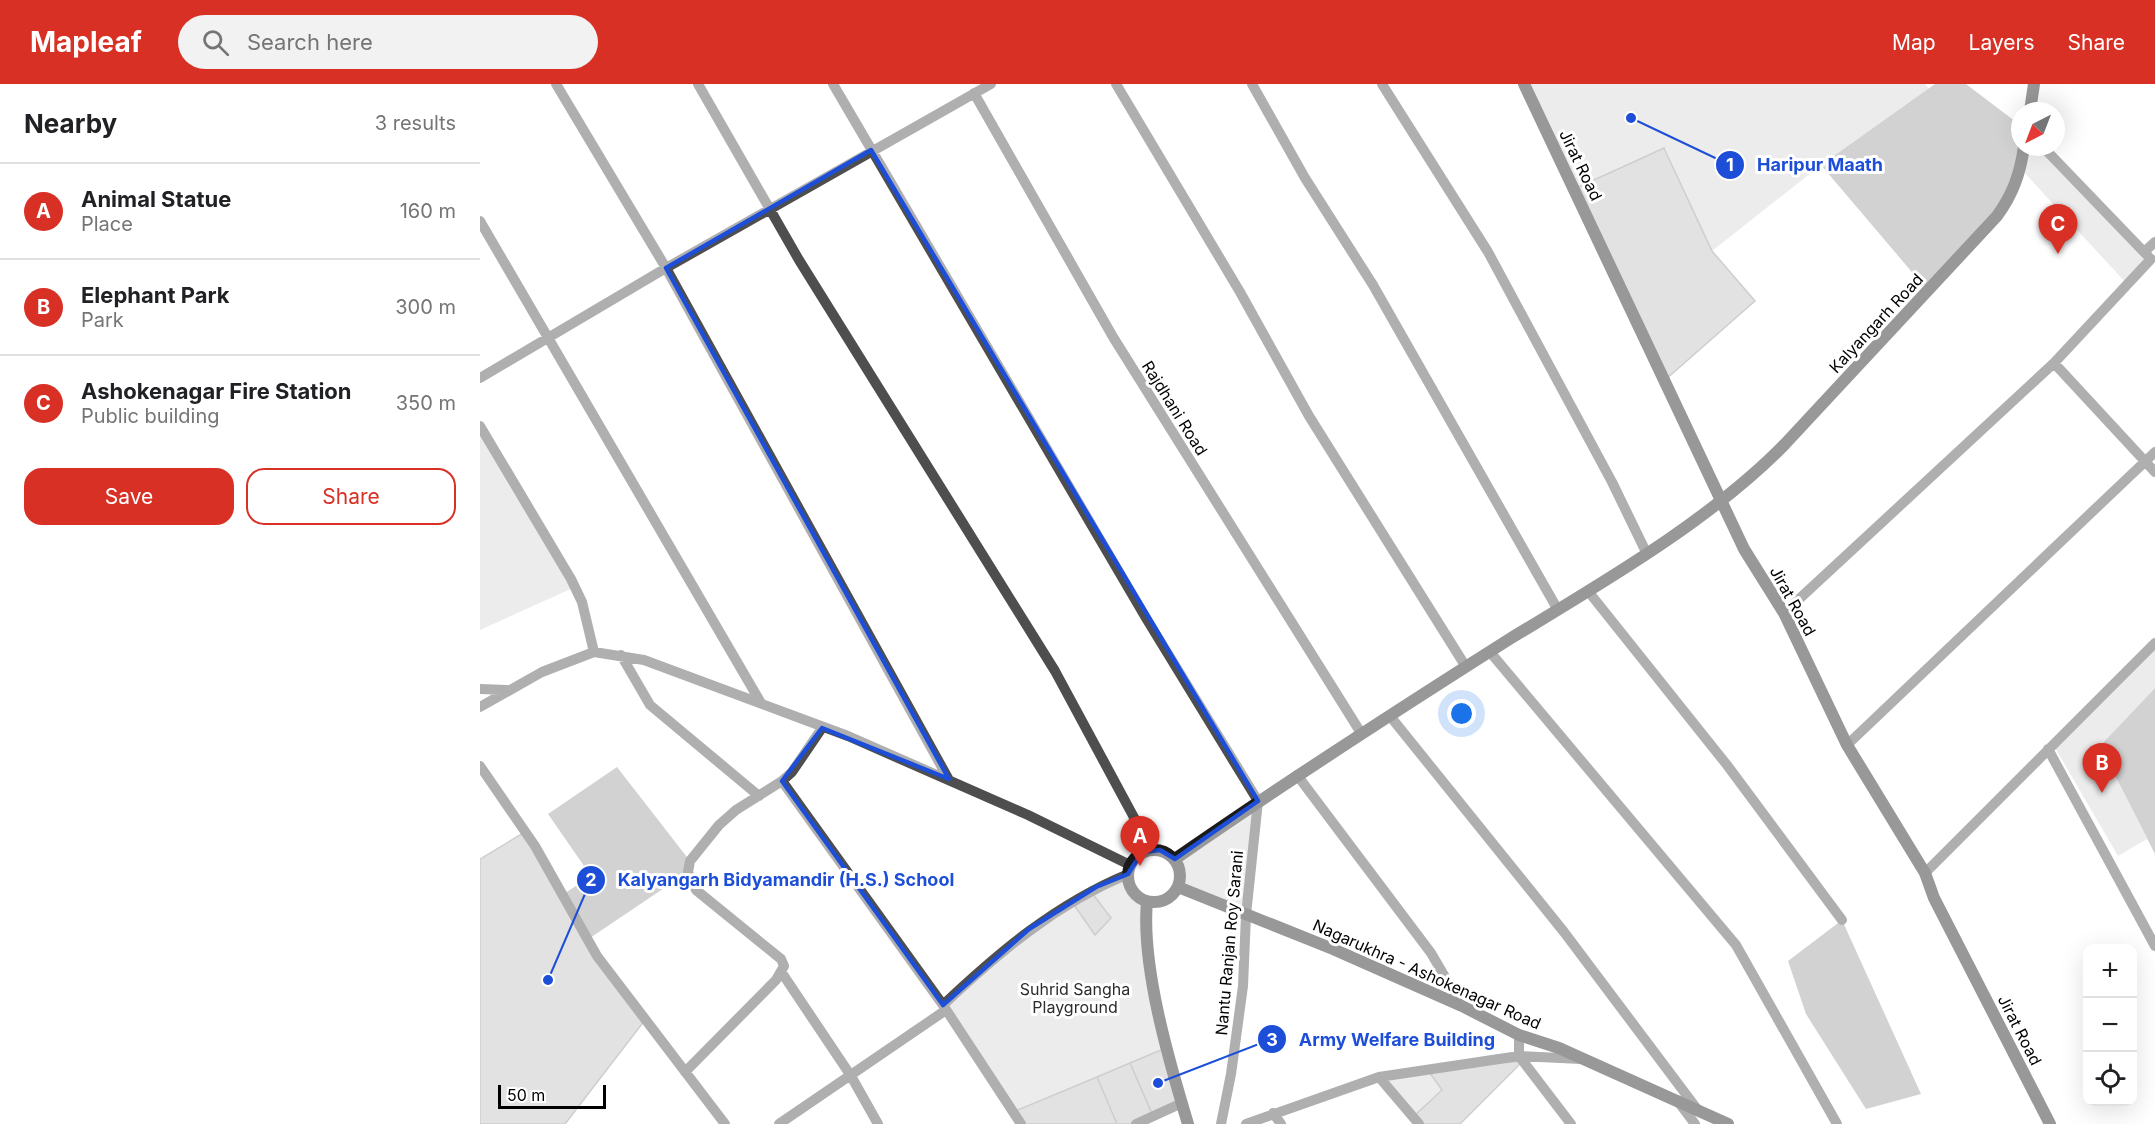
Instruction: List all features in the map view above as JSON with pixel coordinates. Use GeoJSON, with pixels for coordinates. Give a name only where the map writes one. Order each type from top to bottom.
{"type":"FeatureCollection","features":[{"type":"Feature","properties":{"kind":"main road","name":"Jirat Road"},"geometry":{"type":"LineString","coordinates":[[1524,84],[1744,549],[1784,613],[1847,745],[1925,873],[1939,907],[2050,1124]]}},
{"type":"Feature","properties":{"kind":"main road"},"geometry":{"type":"LineString","coordinates":[[2031,102],[2034,84]]}},
{"type":"Feature","properties":{"kind":"main road","name":"Kalyangarh Road"},"geometry":{"type":"LineString","coordinates":[[1175,859],[1361,733],[1588,591],[1721,501],[1750,478],[1785,444],[1997,216],[2012,195],[2023,156]]}},
{"type":"Feature","properties":{"kind":"main road"},"geometry":{"type":"LineString","coordinates":[[1151,849],[1160,850],[1175,859],[1181,874],[1178,886],[1164,901],[1147,901],[1133,891],[1129,869],[1142,852],[1151,849]]}},
{"type":"Feature","properties":{"kind":"main road","name":"Nagarukhra - Ashokenagar Road"},"geometry":{"type":"LineString","coordinates":[[1178,886],[1462,1006],[1519,1035],[1585,1059],[1728,1124]]}},
{"type":"Feature","properties":{"kind":"main road"},"geometry":{"type":"LineString","coordinates":[[1147,901],[1145,920],[1153,980],[1188,1124]]}},
{"type":"Feature","properties":{"kind":"street"},"geometry":{"type":"LineString","coordinates":[[556,84],[666,268],[949,780]]}},
{"type":"Feature","properties":{"kind":"street"},"geometry":{"type":"LineString","coordinates":[[698,84],[769,209],[1055,671],[1151,849]]}},
{"type":"Feature","properties":{"kind":"street"},"geometry":{"type":"LineString","coordinates":[[833,84],[995,356],[1146,618],[1258,801]]}},
{"type":"Feature","properties":{"kind":"street"},"geometry":{"type":"LineString","coordinates":[[480,378],[974,90],[991,84]]}},
{"type":"Feature","properties":{"kind":"street"},"geometry":{"type":"LineString","coordinates":[[1116,84],[1240,292],[1309,416],[1466,667]]}},
{"type":"Feature","properties":{"kind":"street"},"geometry":{"type":"LineString","coordinates":[[1252,84],[1305,178],[1373,285],[1558,610]]}},
{"type":"Feature","properties":{"kind":"street"},"geometry":{"type":"LineString","coordinates":[[1382,84],[1488,252],[1612,482],[1646,552]]}},
{"type":"Feature","properties":{"kind":"street","name":"Rajdhani Road"},"geometry":{"type":"LineString","coordinates":[[974,90],[1113,337],[1361,733]]}},
{"type":"Feature","properties":{"kind":"street"},"geometry":{"type":"LineString","coordinates":[[2052,156],[2150,258]]}},
{"type":"Feature","properties":{"kind":"street"},"geometry":{"type":"LineString","coordinates":[[480,221],[761,703]]}},
{"type":"Feature","properties":{"kind":"street"},"geometry":{"type":"LineString","coordinates":[[1784,613],[2054,363],[2150,258],[2155,242]]}},
{"type":"Feature","properties":{"kind":"street"},"geometry":{"type":"LineString","coordinates":[[2054,363],[2155,472]]}},
{"type":"Feature","properties":{"kind":"street"},"geometry":{"type":"LineString","coordinates":[[480,426],[571,579],[582,602],[594,652]]}},
{"type":"Feature","properties":{"kind":"street"},"geometry":{"type":"LineString","coordinates":[[1847,745],[2155,453]]}},
{"type":"Feature","properties":{"kind":"street"},"geometry":{"type":"LineString","coordinates":[[1588,591],[1727,765],[1842,920]]}},
{"type":"Feature","properties":{"kind":"street"},"geometry":{"type":"LineString","coordinates":[[1925,873],[2155,643]]}},
{"type":"Feature","properties":{"kind":"street"},"geometry":{"type":"LineString","coordinates":[[480,707],[542,672],[594,652],[644,660],[848,736],[949,780],[1129,869]]}},
{"type":"Feature","properties":{"kind":"street"},"geometry":{"type":"LineString","coordinates":[[1490,652],[1736,945],[1837,1124]]}},
{"type":"Feature","properties":{"kind":"street"},"geometry":{"type":"LineString","coordinates":[[621,655],[650,705],[759,796]]}},
{"type":"Feature","properties":{"kind":"street"},"geometry":{"type":"LineString","coordinates":[[480,688],[507,690]]}},
{"type":"Feature","properties":{"kind":"street"},"geometry":{"type":"LineString","coordinates":[[1390,716],[1564,932],[1697,1109]]}},
{"type":"Feature","properties":{"kind":"street"},"geometry":{"type":"LineString","coordinates":[[685,1072],[782,973],[784,966],[781,959],[696,890],[688,872],[690,861],[719,825],[792,772],[822,728]]}},
{"type":"Feature","properties":{"kind":"street"},"geometry":{"type":"LineString","coordinates":[[2048,749],[2155,946]]}},
{"type":"Feature","properties":{"kind":"street"},"geometry":{"type":"LineString","coordinates":[[480,766],[535,846],[597,956],[725,1124]]}},
{"type":"Feature","properties":{"kind":"street"},"geometry":{"type":"LineString","coordinates":[[1298,775],[1431,953],[1462,1006]]}},
{"type":"Feature","properties":{"kind":"street"},"geometry":{"type":"LineString","coordinates":[[782,781],[944,1008],[1021,1124]]}},
{"type":"Feature","properties":{"kind":"street","name":"Nantu Ranjan Roy Sarani"},"geometry":{"type":"LineString","coordinates":[[1221,1124],[1241,997],[1246,915],[1258,801]]}},
{"type":"Feature","properties":{"kind":"street"},"geometry":{"type":"LineString","coordinates":[[779,1124],[851,1076],[944,1008],[995,956],[1029,929],[1129,869]]}},
{"type":"Feature","properties":{"kind":"street"},"geometry":{"type":"LineString","coordinates":[[782,973],[851,1076],[878,1124]]}},
{"type":"Feature","properties":{"kind":"street"},"geometry":{"type":"LineString","coordinates":[[1519,1035],[1519,1056],[1571,1124]]}},
{"type":"Feature","properties":{"kind":"street"},"geometry":{"type":"LineString","coordinates":[[1246,1124],[1379,1077],[1519,1056],[1585,1059]]}},
{"type":"Feature","properties":{"kind":"street"},"geometry":{"type":"LineString","coordinates":[[1379,1077],[1419,1124]]}},
{"type":"Feature","properties":{"kind":"street"},"geometry":{"type":"LineString","coordinates":[[1677,1100],[1695,1124]]}},
{"type":"Feature","properties":{"kind":"street"},"geometry":{"type":"LineString","coordinates":[[1136,1124],[1182,1103]]}},
{"type":"Feature","properties":{"kind":"street"},"geometry":{"type":"LineString","coordinates":[[1273,1113],[1281,1124]]}},
{"type":"Feature","properties":{"kind":"highlighted area"},"geometry":{"type":"Polygon","coordinates":[[[871,150],[1258,801],[1175,859],[1160,850],[1142,852],[1128,874],[1096,887],[1029,929],[943,1005],[782,781],[822,728],[949,779],[666,268],[871,150]]]}},
{"type":"Feature","properties":{"kind":"green space"},"geometry":{"type":"Polygon","coordinates":[[[1524,84],[1925,84],[1929,89],[1821,165],[1712,251],[1665,148],[1574,189],[1524,84]]]}},
{"type":"Feature","properties":{"kind":"green space"},"geometry":{"type":"Polygon","coordinates":[[[2023,156],[2052,156],[2151,259],[2127,284],[2021,169],[2023,156]]]}},
{"type":"Feature","properties":{"kind":"green space"},"geometry":{"type":"Polygon","coordinates":[[[480,427],[575,587],[480,630],[480,427]]]}},
{"type":"Feature","properties":{"kind":"green space"},"geometry":{"type":"Polygon","coordinates":[[[2155,643],[2155,688],[2100,746],[2147,839],[2118,856],[2054,746],[2155,643]]]}},
{"type":"Feature","properties":{"kind":"green space"},"geometry":{"type":"Polygon","coordinates":[[[1258,801],[1246,915],[1178,887],[1175,859],[1258,801]]]}},
{"type":"Feature","properties":{"kind":"green space","name":"Suhrid Sangha Playground"},"geometry":{"type":"Polygon","coordinates":[[[1128,874],[1133,891],[1147,901],[1145,920],[1168,1047],[1013,1112],[943,1005],[995,956],[1128,874]]]}},
{"type":"Feature","properties":{"kind":"green space"},"geometry":{"type":"Polygon","coordinates":[[[1427,1069],[1442,1090],[1413,1117],[1379,1077],[1427,1069]]]}},
{"type":"Feature","properties":{"kind":"shaded area"},"geometry":{"type":"Polygon","coordinates":[[[1935,84],[1966,84],[2011,118],[2011,156],[2020,156],[1997,216],[1928,291],[1821,165],[1935,84]]]}},
{"type":"Feature","properties":{"kind":"shaded area"},"geometry":{"type":"Polygon","coordinates":[[[2155,688],[2155,854],[2100,746],[2155,688]]]}},
{"type":"Feature","properties":{"kind":"shaded area"},"geometry":{"type":"Polygon","coordinates":[[[617,767],[690,861],[688,872],[587,940],[562,895],[591,876],[548,814],[617,767]]]}},
{"type":"Feature","properties":{"kind":"shaded area"},"geometry":{"type":"Polygon","coordinates":[[[1842,920],[1921,1094],[1866,1109],[1806,1014],[1788,961],[1842,920]]]}},
{"type":"Feature","properties":{"kind":"building"},"geometry":{"type":"Polygon","coordinates":[[[1664,148],[1712,251],[1755,301],[1665,380],[1574,189],[1664,148]]]}},
{"type":"Feature","properties":{"kind":"building"},"geometry":{"type":"Polygon","coordinates":[[[525,832],[587,940],[645,1020],[565,1124],[480,1124],[480,859],[525,832]]]}},
{"type":"Feature","properties":{"kind":"building"},"geometry":{"type":"Polygon","coordinates":[[[1092,893],[1111,918],[1095,935],[1074,905],[1092,893]]]}},
{"type":"Feature","properties":{"kind":"building"},"geometry":{"type":"Polygon","coordinates":[[[1168,1047],[1182,1103],[1153,1116],[1130,1063],[1168,1047]]]}},
{"type":"Feature","properties":{"kind":"building"},"geometry":{"type":"Polygon","coordinates":[[[1523,1061],[1460,1124],[1419,1124],[1413,1117],[1442,1090],[1427,1069],[1523,1061]]]}},
{"type":"Feature","properties":{"kind":"building"},"geometry":{"type":"Polygon","coordinates":[[[1130,1063],[1153,1116],[1136,1124],[1117,1124],[1097,1077],[1130,1063]]]}},
{"type":"Feature","properties":{"kind":"building"},"geometry":{"type":"Polygon","coordinates":[[[1097,1077],[1117,1124],[1021,1124],[1013,1112],[1097,1077]]]}},
{"type":"Feature","properties":{"kind":"place","name":"Haripur Maath"},"geometry":{"type":"Point","coordinates":[1631,118]}},
{"type":"Feature","properties":{"kind":"place","name":"Ashokenagar Fire Station"},"geometry":{"type":"Point","coordinates":[2058,254]}},
{"type":"Feature","properties":{"kind":"place","name":"Elephant Park"},"geometry":{"type":"Point","coordinates":[2102,793]}},
{"type":"Feature","properties":{"kind":"place","name":"Animal Statue"},"geometry":{"type":"Point","coordinates":[1140,866]}},
{"type":"Feature","properties":{"kind":"place","name":"Kalyangarh Bidyamandir (H.S.) School"},"geometry":{"type":"Point","coordinates":[548,980]}},
{"type":"Feature","properties":{"kind":"place","name":"Army Welfare Building"},"geometry":{"type":"Point","coordinates":[1158,1083]}}]}
